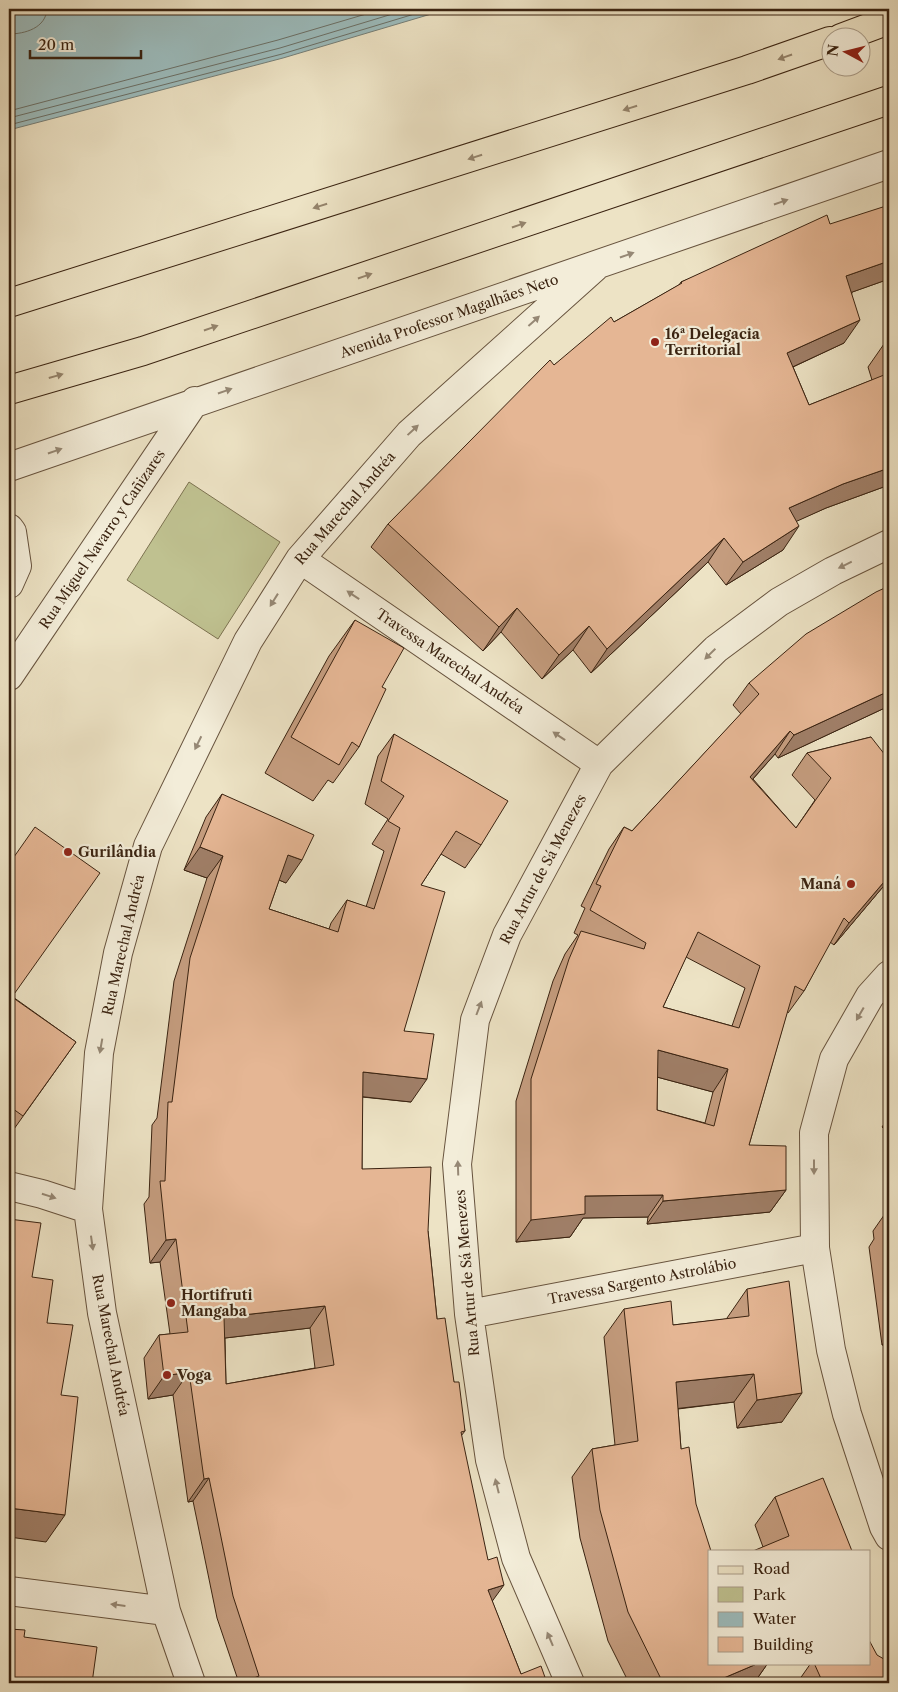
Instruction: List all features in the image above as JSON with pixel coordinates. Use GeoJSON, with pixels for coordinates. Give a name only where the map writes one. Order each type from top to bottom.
{"type":"FeatureCollection","features":[{"type":"Feature","properties":{"kind":"main road"},"geometry":{"type":"LineString","coordinates":[[868,28],[889,20]]}},
{"type":"Feature","properties":{"kind":"main road"},"geometry":{"type":"LineString","coordinates":[[9,303],[747,70],[820,44]]}},
{"type":"Feature","properties":{"kind":"main road"},"geometry":{"type":"LineString","coordinates":[[9,390],[144,351],[889,100]]}},
{"type":"Feature","properties":{"kind":"street","name":"Avenida Professor Magalhães Neto"},"geometry":{"type":"LineString","coordinates":[[9,467],[195,401],[595,266],[889,164]]}},
{"type":"Feature","properties":{"kind":"street","name":"Rua Marechal Andréa"},"geometry":{"type":"LineString","coordinates":[[191,1683],[166,1611],[102,1313],[88,1209],[99,1053],[118,953],[148,846],[248,641],[300,558],[409,434],[595,266]]}},
{"type":"Feature","properties":{"kind":"street","name":"Rua Miguel Navarro y Cañizares"},"geometry":{"type":"LineString","coordinates":[[9,676],[195,401]]}},
{"type":"Feature","properties":{"kind":"street"},"geometry":{"type":"LineString","coordinates":[[9,528],[12,532],[17,566],[9,584]]}},
{"type":"Feature","properties":{"kind":"street","name":"Rua Artur de Sá Menezes"},"geometry":{"type":"LineString","coordinates":[[570,1683],[516,1558],[490,1460],[469,1314],[458,1164],[474,1020],[507,935],[599,764],[716,649],[779,602],[833,571],[889,544]]}},
{"type":"Feature","properties":{"kind":"street","name":"Travessa Marechal Andréa"},"geometry":{"type":"LineString","coordinates":[[300,558],[599,764]]}},
{"type":"Feature","properties":{"kind":"street"},"geometry":{"type":"LineString","coordinates":[[888,1528],[847,1414],[831,1350],[815,1248],[814,1133],[834,1059],[870,996],[889,975]]}},
{"type":"Feature","properties":{"kind":"street"},"geometry":{"type":"LineString","coordinates":[[9,1186],[42,1194],[88,1209]]}},
{"type":"Feature","properties":{"kind":"street","name":"Travessa Sargento Astrolábio"},"geometry":{"type":"LineString","coordinates":[[469,1314],[815,1248]]}},
{"type":"Feature","properties":{"kind":"street"},"geometry":{"type":"LineString","coordinates":[[9,1591],[166,1611]]}},
{"type":"Feature","properties":{"kind":"green space"},"geometry":{"type":"Polygon","coordinates":[[[189,482],[280,542],[218,639],[127,580],[189,482]]]}},
{"type":"Feature","properties":{"kind":"water"},"geometry":{"type":"Polygon","coordinates":[[[37,9],[448,9],[283,58],[9,130],[9,16],[37,9]]]}},
{"type":"Feature","properties":{"kind":"building"},"geometry":{"type":"Polygon","coordinates":[[[889,205],[889,261],[846,276],[860,320],[787,353],[809,405],[889,373],[889,468],[843,484],[789,508],[799,526],[743,562],[724,538],[607,649],[589,626],[559,655],[517,608],[499,627],[388,524],[550,360],[554,365],[611,317],[614,322],[681,282],[827,215],[830,224],[889,205]]]}},
{"type":"Feature","properties":{"kind":"building"},"geometry":{"type":"Polygon","coordinates":[[[889,342],[889,360],[884,344],[889,342]]]}},
{"type":"Feature","properties":{"kind":"building"},"geometry":{"type":"Polygon","coordinates":[[[889,586],[889,691],[794,735],[790,731],[750,777],[796,828],[831,778],[807,753],[871,737],[889,760],[889,876],[849,923],[844,918],[804,991],[795,986],[749,1145],[786,1146],[786,1190],[663,1201],[663,1195],[585,1196],[585,1214],[531,1220],[531,1079],[569,959],[581,931],[644,949],[646,943],[590,910],[601,886],[596,884],[624,827],[632,831],[759,694],[749,683],[806,634],[889,586]],[[698,932],[663,1007],[739,1028],[760,966],[698,932]],[[658,1050],[657,1110],[714,1126],[728,1069],[658,1050]]]}},
{"type":"Feature","properties":{"kind":"building"},"geometry":{"type":"Polygon","coordinates":[[[355,620],[404,648],[382,687],[386,689],[359,747],[352,742],[339,765],[291,737],[355,620]]]}},
{"type":"Feature","properties":{"kind":"building"},"geometry":{"type":"Polygon","coordinates":[[[394,734],[508,801],[481,845],[456,831],[421,885],[445,892],[404,1031],[434,1034],[427,1079],[363,1072],[362,1169],[431,1167],[428,1231],[437,1319],[445,1318],[454,1382],[459,1382],[465,1431],[461,1432],[488,1560],[497,1557],[504,1585],[488,1590],[521,1674],[541,1666],[547,1683],[455,1683],[454,1681],[449,1683],[244,1683],[259,1676],[233,1596],[209,1478],[204,1479],[189,1372],[164,1376],[159,1335],[188,1332],[176,1239],[166,1240],[160,1181],[165,1181],[168,1102],[172,1102],[190,958],[223,856],[200,847],[222,794],[314,835],[302,860],[288,855],[269,909],[338,932],[347,900],[374,909],[400,828],[388,821],[404,796],[381,781],[394,734]],[[325,1306],[224,1317],[226,1384],[334,1365],[325,1306]]]}},
{"type":"Feature","properties":{"kind":"building"},"geometry":{"type":"Polygon","coordinates":[[[35,827],[100,873],[12,997],[76,1042],[23,1116],[9,1106],[9,864],[35,827]]]}},
{"type":"Feature","properties":{"kind":"building"},"geometry":{"type":"Polygon","coordinates":[[[9,1219],[41,1223],[32,1277],[53,1280],[47,1323],[73,1325],[61,1395],[78,1397],[65,1515],[9,1508],[9,1219]]]}},
{"type":"Feature","properties":{"kind":"building"},"geometry":{"type":"Polygon","coordinates":[[[789,1281],[802,1393],[757,1400],[754,1374],[676,1382],[681,1449],[689,1447],[696,1504],[711,1550],[708,1550],[708,1664],[757,1664],[712,1683],[663,1683],[628,1612],[600,1510],[592,1449],[638,1441],[624,1309],[671,1301],[673,1325],[749,1316],[747,1289],[789,1281]]]}},
{"type":"Feature","properties":{"kind":"building"},"geometry":{"type":"Polygon","coordinates":[[[823,1478],[852,1550],[755,1550],[789,1536],[775,1497],[823,1478]]]}},
{"type":"Feature","properties":{"kind":"building"},"geometry":{"type":"Polygon","coordinates":[[[9,1629],[25,1630],[24,1637],[97,1647],[92,1683],[9,1683],[9,1629]]]}},
{"type":"Feature","properties":{"kind":"building"},"geometry":{"type":"Polygon","coordinates":[[[870,1642],[877,1655],[889,1662],[889,1683],[823,1683],[814,1664],[870,1664],[870,1642]]]}},
{"type":"Feature","properties":{"kind":"place","name":"16ª Delegacia Territorial"},"geometry":{"type":"Point","coordinates":[655,342]}},
{"type":"Feature","properties":{"kind":"place","name":"Gurilândia"},"geometry":{"type":"Point","coordinates":[68,852]}},
{"type":"Feature","properties":{"kind":"place","name":"Maná"},"geometry":{"type":"Point","coordinates":[851,884]}},
{"type":"Feature","properties":{"kind":"place","name":"Hortifruti Mangaba"},"geometry":{"type":"Point","coordinates":[171,1303]}},
{"type":"Feature","properties":{"kind":"place","name":"Voga"},"geometry":{"type":"Point","coordinates":[167,1375]}}]}
